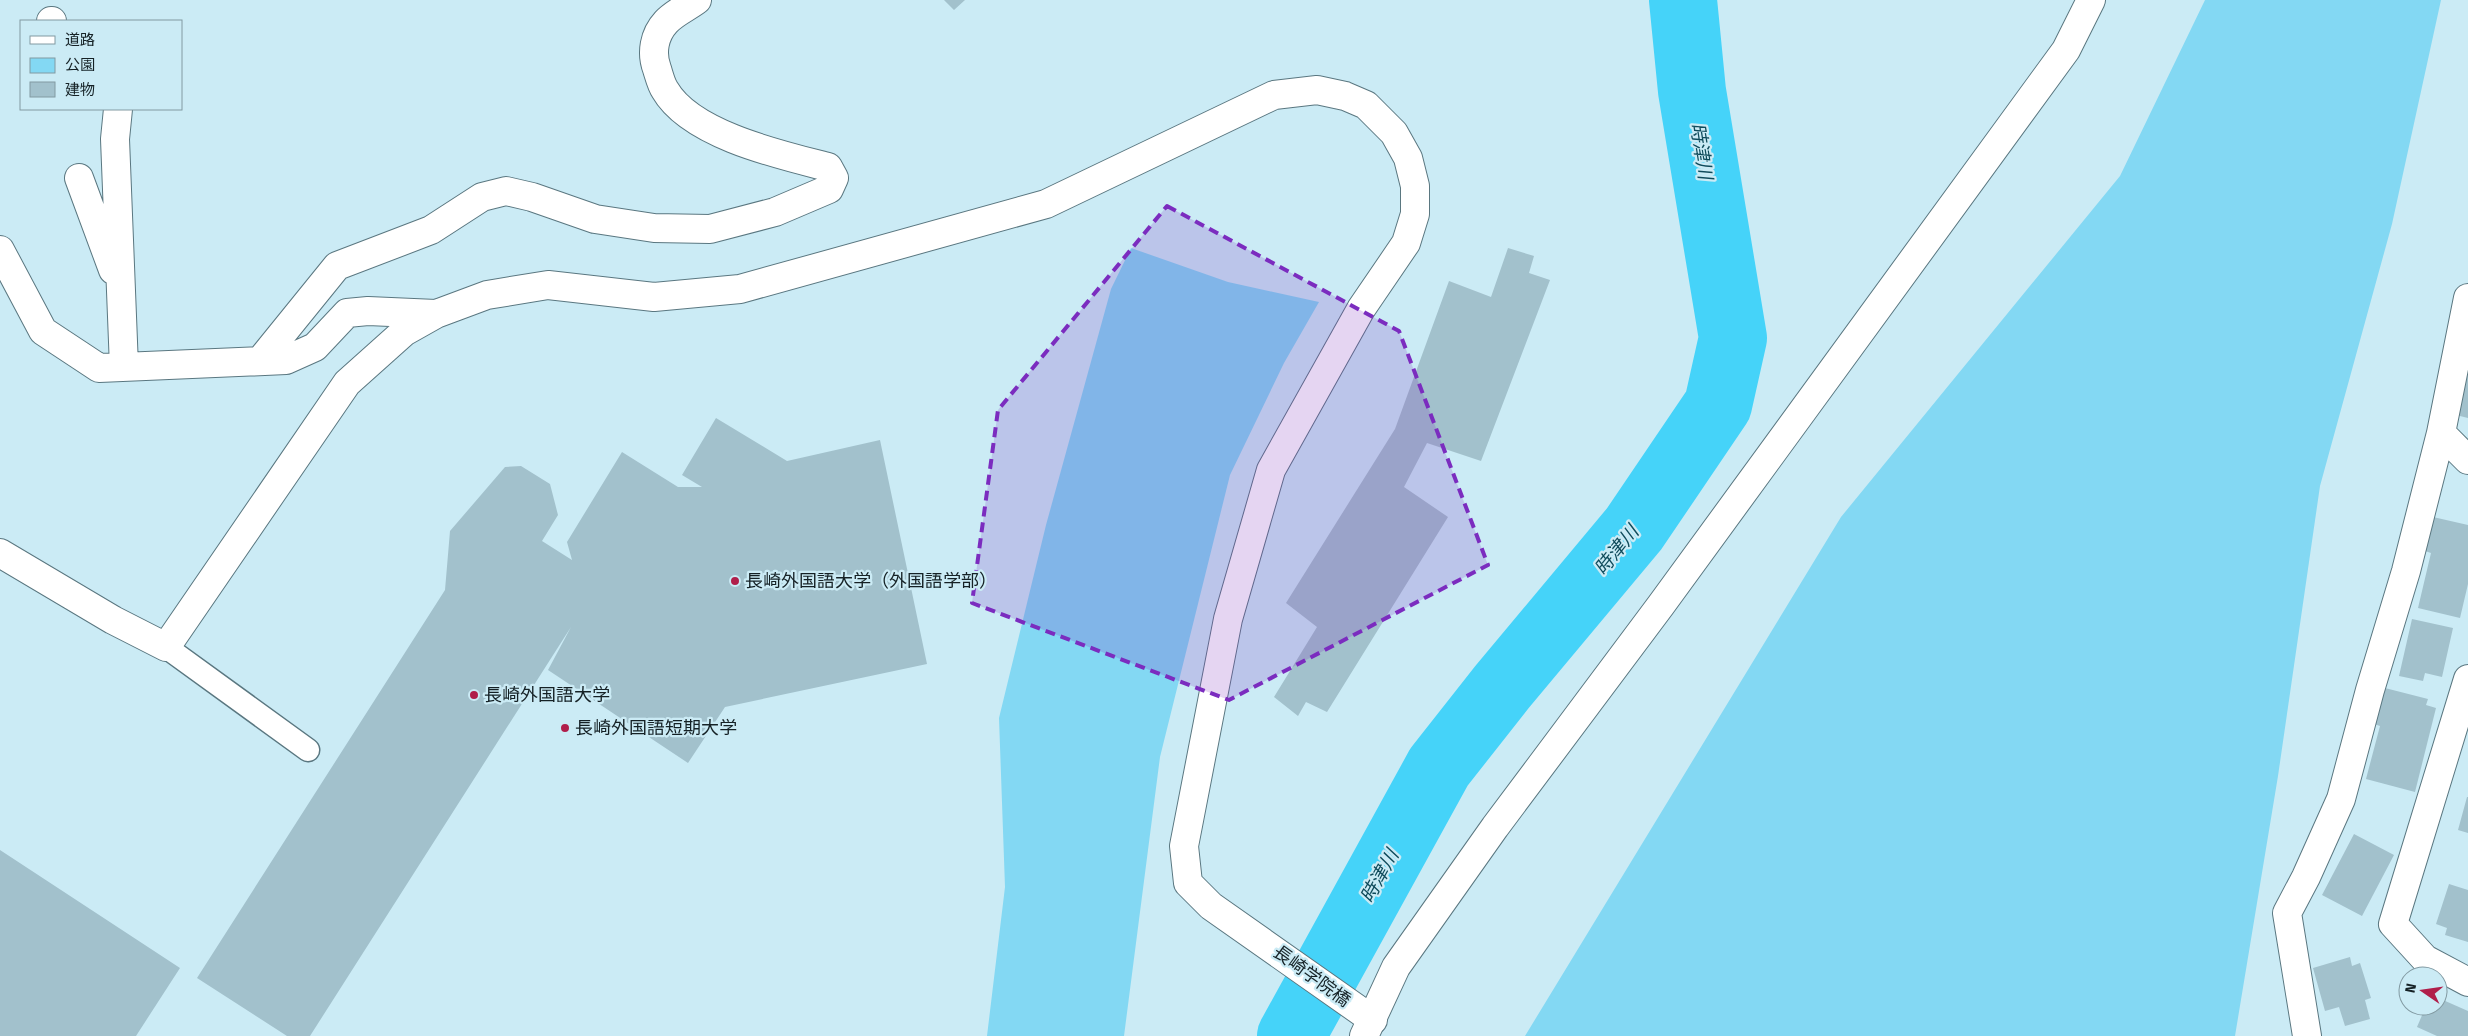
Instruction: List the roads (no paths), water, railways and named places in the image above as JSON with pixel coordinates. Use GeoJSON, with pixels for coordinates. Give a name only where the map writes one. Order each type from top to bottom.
{"type":"FeatureCollection","features":[{"type":"Feature","properties":{"kind":"street"},"geometry":{"type":"LineString","coordinates":[[260,361],[337,266],[431,230],[482,197],[506,191],[532,197],[595,219],[654,228],[710,229],[775,212],[829,189],[834,178],[828,167],[760,150],[718,131],[684,112],[665,90],[656,66],[653,45],[666,22],[697,0]]}},
{"type":"Feature","properties":{"kind":"street"},"geometry":{"type":"LineString","coordinates":[[1369,1028],[1396,967],[1495,828],[1661,605],[2066,50],[2091,0]]}},
{"type":"Feature","properties":{"kind":"street","name":"長崎学院橋"},"geometry":{"type":"LineString","coordinates":[[436,314],[487,295],[548,285],[654,297],[740,289],[1046,204],[1274,95],[1318,90],[1345,96],[1366,105],[1394,133],[1408,158],[1415,186],[1415,214],[1406,243],[1361,309],[1271,470],[1228,619],[1184,846],[1188,882],[1211,906],[1251,932],[1369,1028]]}},
{"type":"Feature","properties":{"kind":"street"},"geometry":{"type":"LineString","coordinates":[[118,110],[115,139],[124,367]]}},
{"type":"Feature","properties":{"kind":"street"},"geometry":{"type":"LineString","coordinates":[[80,178],[109,263],[121,284]]}},
{"type":"Feature","properties":{"kind":"street"},"geometry":{"type":"LineString","coordinates":[[0,250],[43,331],[99,368],[286,360],[315,347],[347,313],[368,310],[436,314]]}},
{"type":"Feature","properties":{"kind":"street"},"geometry":{"type":"LineString","coordinates":[[2307,1036],[2287,913],[2306,877],[2341,799],[2370,690],[2406,570],[2441,433],[2468,298]]}},
{"type":"Feature","properties":{"kind":"street"},"geometry":{"type":"LineString","coordinates":[[0,553],[113,620],[166,647],[347,383],[404,332],[436,314]]}},
{"type":"Feature","properties":{"kind":"street"},"geometry":{"type":"LineString","coordinates":[[2441,433],[2468,460]]}},
{"type":"Feature","properties":{"kind":"street"},"geometry":{"type":"LineString","coordinates":[[2468,678],[2393,924],[2425,959],[2468,982]]}},
{"type":"Feature","properties":{"kind":"lane"},"geometry":{"type":"LineString","coordinates":[[166,647],[308,750]]}},
{"type":"Feature","properties":{"kind":"waterway","name":"時津川"},"geometry":{"type":"LineString","coordinates":[[1291,1036],[1439,767],[1502,687],[1634,529],[1718,405],[1733,338],[1692,91],[1683,0]]}},
{"type":"Feature","properties":{"kind":"place","name":"長崎外国語大学（外国語学部）"},"geometry":{"type":"Point","coordinates":[735,581]}},
{"type":"Feature","properties":{"kind":"place","name":"長崎外国語大学"},"geometry":{"type":"Point","coordinates":[474,695]}},
{"type":"Feature","properties":{"kind":"place","name":"長崎外国語短期大学"},"geometry":{"type":"Point","coordinates":[565,728]}}]}
